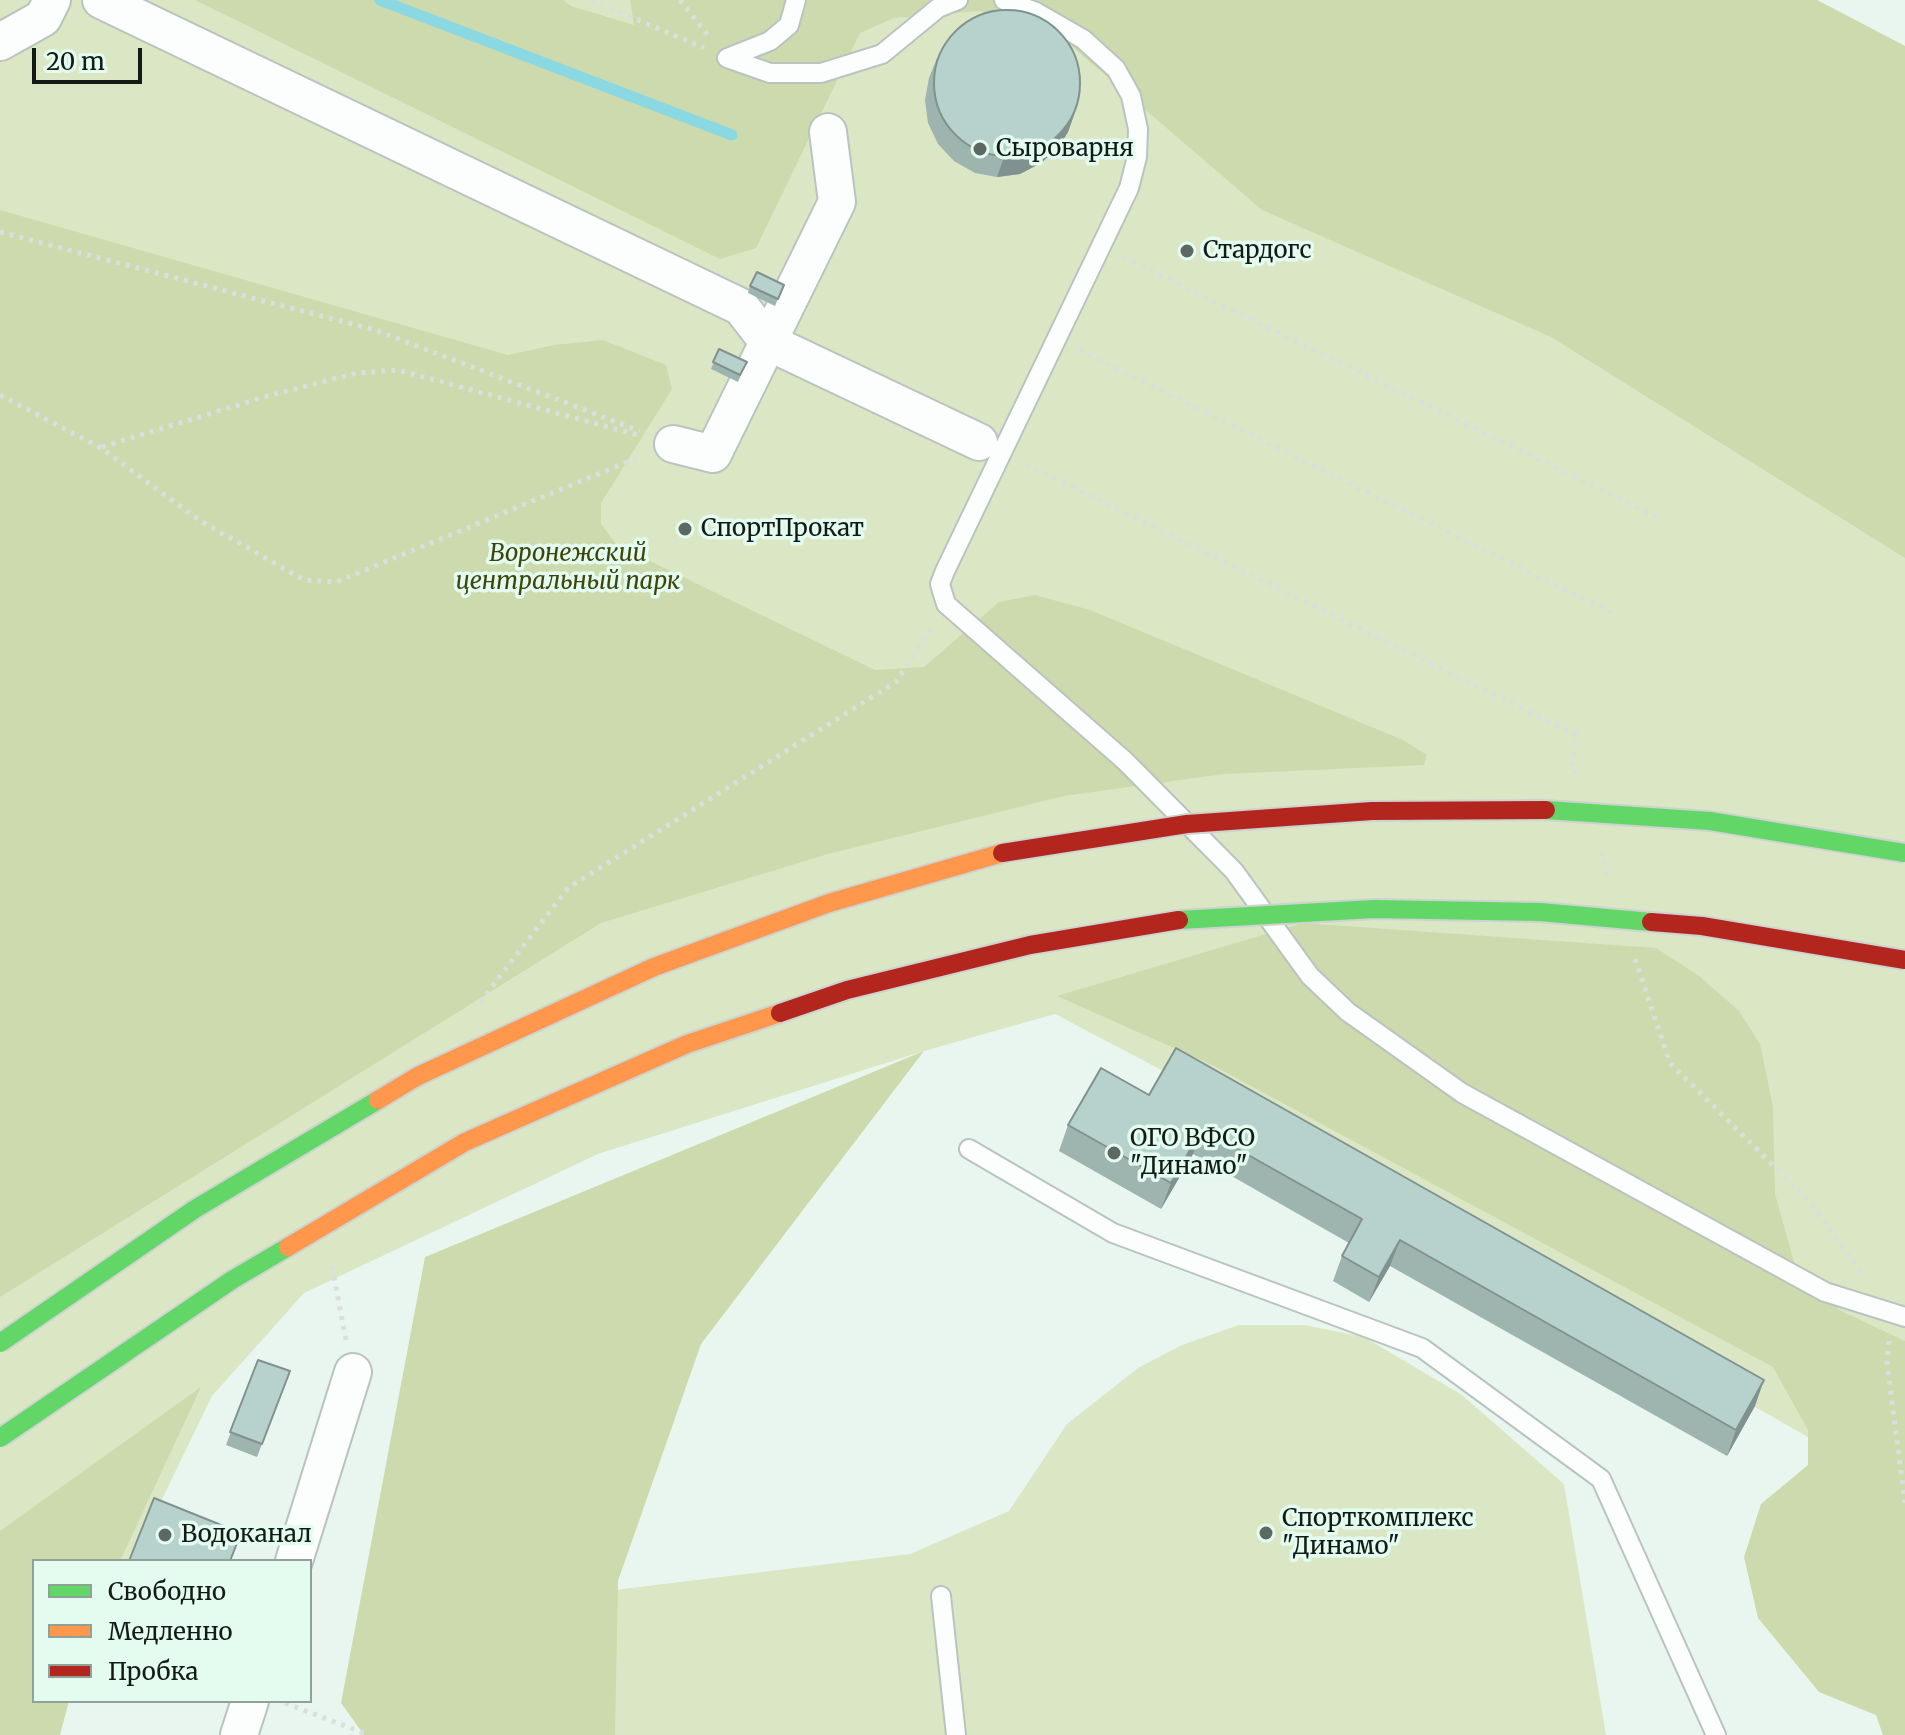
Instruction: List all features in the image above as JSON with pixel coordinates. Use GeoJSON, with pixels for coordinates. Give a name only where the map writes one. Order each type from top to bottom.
{"type":"FeatureCollection","features":[{"type":"Feature","properties":{"kind":"main road"},"geometry":{"type":"LineString","coordinates":[[0,1343],[195,1209],[418,1076],[654,967],[829,903],[1005,852],[1187,824],[1372,811],[1539,810],[1710,821],[1905,853]]}},
{"type":"Feature","properties":{"kind":"main road"},"geometry":{"type":"LineString","coordinates":[[0,1438],[232,1280],[465,1142],[687,1044],[847,990],[1030,945],[1199,917],[1374,909],[1540,912],[1702,926],[1905,960]]}},
{"type":"Feature","properties":{"kind":"street"},"geometry":{"type":"LineString","coordinates":[[0,42],[43,18],[52,0]]}},
{"type":"Feature","properties":{"kind":"street"},"geometry":{"type":"LineString","coordinates":[[101,0],[741,307],[768,342],[990,447]]}},
{"type":"Feature","properties":{"kind":"street"},"geometry":{"type":"LineString","coordinates":[[673,444],[713,454],[837,202],[828,132]]}},
{"type":"Feature","properties":{"kind":"street"},"geometry":{"type":"LineString","coordinates":[[295,1559],[353,1372]]}},
{"type":"Feature","properties":{"kind":"street"},"geometry":{"type":"LineString","coordinates":[[239,1735],[249,1703]]}},
{"type":"Feature","properties":{"kind":"lane"},"geometry":{"type":"LineString","coordinates":[[727,58],[770,41],[789,25],[796,0]]}},
{"type":"Feature","properties":{"kind":"lane"},"geometry":{"type":"LineString","coordinates":[[727,58],[770,73],[821,73],[882,54],[938,8],[958,0]]}},
{"type":"Feature","properties":{"kind":"lane"},"geometry":{"type":"LineString","coordinates":[[1004,0],[1036,12],[1083,39],[1116,69],[1131,96],[1138,129],[1137,157],[1129,188],[1056,339],[990,447],[940,584],[946,604],[1125,761],[1234,871],[1310,976],[1348,1012],[1476,1101],[1825,1292],[1898,1316]]}},
{"type":"Feature","properties":{"kind":"lane"},"geometry":{"type":"LineString","coordinates":[[969,1149],[1113,1233],[1422,1348],[1601,1479],[1716,1735]]}},
{"type":"Feature","properties":{"kind":"lane"},"geometry":{"type":"LineString","coordinates":[[941,1596],[956,1735]]}},
{"type":"Feature","properties":{"kind":"path"},"geometry":{"type":"LineString","coordinates":[[591,0],[727,58]]}},
{"type":"Feature","properties":{"kind":"path"},"geometry":{"type":"LineString","coordinates":[[680,0],[727,58]]}},
{"type":"Feature","properties":{"kind":"path"},"geometry":{"type":"LineString","coordinates":[[0,232],[375,330],[673,444]]}},
{"type":"Feature","properties":{"kind":"path"},"geometry":{"type":"LineString","coordinates":[[1101,246],[1661,519]]}},
{"type":"Feature","properties":{"kind":"path"},"geometry":{"type":"LineString","coordinates":[[1056,339],[1616,615]]}},
{"type":"Feature","properties":{"kind":"path"},"geometry":{"type":"LineString","coordinates":[[101,448],[264,397],[357,373],[398,370],[673,444]]}},
{"type":"Feature","properties":{"kind":"path"},"geometry":{"type":"LineString","coordinates":[[0,395],[101,448],[199,520],[304,580],[336,582],[673,444]]}},
{"type":"Feature","properties":{"kind":"path"},"geometry":{"type":"LineString","coordinates":[[990,447],[1576,735]]}},
{"type":"Feature","properties":{"kind":"path"},"geometry":{"type":"LineString","coordinates":[[472,1011],[568,888],[896,682],[946,604]]}},
{"type":"Feature","properties":{"kind":"path"},"geometry":{"type":"LineString","coordinates":[[1670,1063],[1810,1202],[1898,1316]]}},
{"type":"Feature","properties":{"kind":"path"},"geometry":{"type":"LineString","coordinates":[[329,1252],[353,1372]]}},
{"type":"Feature","properties":{"kind":"path"},"geometry":{"type":"LineString","coordinates":[[1887,1363],[1905,1503]]}},
{"type":"Feature","properties":{"kind":"path"},"geometry":{"type":"LineString","coordinates":[[286,1703],[369,1735]]}},
{"type":"Feature","properties":{"kind":"green space","name":"Воронежский центральный парк"},"geometry":{"type":"Polygon","coordinates":[[[0,0],[1817,0],[1905,46],[1905,1720],[1859,1466],[1167,1073],[1055,1014],[924,1051],[598,1154],[304,1293],[212,1396],[133,1559],[32,1559],[32,1697],[0,1639],[0,0]]]}},
{"type":"Feature","properties":{"kind":"green space"},"geometry":{"type":"Polygon","coordinates":[[[195,0],[563,0],[571,6],[634,25],[630,0],[1817,0],[1905,46],[1905,558],[1551,337],[1262,210],[1062,38],[980,11],[894,18],[860,33],[756,248],[720,259],[195,0]]]}},
{"type":"Feature","properties":{"kind":"green space"},"geometry":{"type":"Polygon","coordinates":[[[0,210],[508,355],[554,345],[603,340],[666,365],[672,389],[601,503],[601,524],[617,545],[875,670],[924,667],[999,602],[1035,595],[1090,610],[1403,740],[1427,755],[1424,765],[1224,774],[1064,796],[828,854],[601,923],[0,1297],[0,210]]]}},
{"type":"Feature","properties":{"kind":"green space"},"geometry":{"type":"Polygon","coordinates":[[[1303,923],[1656,948],[1699,976],[1739,1011],[1760,1044],[1773,1107],[1775,1194],[1799,1280],[1841,1311],[1905,1341],[1905,1735],[1883,1735],[1876,1715],[1819,1692],[1758,1618],[1744,1557],[1761,1504],[1808,1465],[1808,1430],[1773,1367],[1212,1065],[1057,996],[1303,923]]]}},
{"type":"Feature","properties":{"kind":"green space"},"geometry":{"type":"Polygon","coordinates":[[[924,1051],[701,1344],[618,1581],[615,1735],[364,1735],[341,1703],[425,1257],[924,1051]]]}},
{"type":"Feature","properties":{"kind":"green space","name":"Спорткомплекс \"Динамо\""},"geometry":{"type":"Polygon","coordinates":[[[1239,1325],[1304,1325],[1364,1337],[1462,1395],[1564,1484],[1606,1735],[613,1735],[598,1592],[910,1554],[1009,1511],[1067,1424],[1138,1368],[1182,1345],[1239,1325]]]}},
{"type":"Feature","properties":{"kind":"green space"},"geometry":{"type":"Polygon","coordinates":[[[201,1387],[121,1559],[32,1559],[32,1703],[68,1703],[60,1735],[0,1735],[0,1531],[201,1387]]]}},
{"type":"Feature","properties":{"kind":"building"},"geometry":{"type":"Polygon","coordinates":[[[1007,10],[1035,15],[1059,31],[1075,55],[1080,83],[1075,111],[1059,135],[1035,151],[1007,156],[979,151],[955,135],[939,111],[934,83],[939,55],[955,31],[979,15],[1007,10]]]}},
{"type":"Feature","properties":{"kind":"building"},"geometry":{"type":"Polygon","coordinates":[[[757,272],[784,285],[778,299],[750,286],[757,272]]]}},
{"type":"Feature","properties":{"kind":"building"},"geometry":{"type":"Polygon","coordinates":[[[719,349],[747,362],[740,375],[713,362],[719,349]]]}},
{"type":"Feature","properties":{"kind":"building"},"geometry":{"type":"Polygon","coordinates":[[[1176,1048],[1764,1380],[1736,1430],[1400,1240],[1379,1277],[1342,1256],[1362,1219],[1202,1129],[1171,1183],[1068,1125],[1101,1068],[1149,1095],[1176,1048]]]}},
{"type":"Feature","properties":{"kind":"building"},"geometry":{"type":"Polygon","coordinates":[[[258,1360],[290,1371],[262,1444],[230,1432],[258,1360]]]}},
{"type":"Feature","properties":{"kind":"building"},"geometry":{"type":"Polygon","coordinates":[[[154,1498],[241,1533],[231,1559],[130,1559],[154,1498]]]}},
{"type":"Feature","properties":{"kind":"waterway"},"geometry":{"type":"LineString","coordinates":[[380,0],[732,135]]}},
{"type":"Feature","properties":{"kind":"traffic: fast"},"geometry":{"type":"LineString","coordinates":[[1546,810],[1710,821],[1905,853]]}},
{"type":"Feature","properties":{"kind":"traffic: fast"},"geometry":{"type":"LineString","coordinates":[[1179,920],[1374,909],[1540,912],[1651,922]]}},
{"type":"Feature","properties":{"kind":"traffic: fast"},"geometry":{"type":"LineString","coordinates":[[0,1343],[195,1209],[378,1100]]}},
{"type":"Feature","properties":{"kind":"traffic: fast"},"geometry":{"type":"LineString","coordinates":[[0,1438],[232,1280],[288,1247]]}},
{"type":"Feature","properties":{"kind":"traffic: slow"},"geometry":{"type":"LineString","coordinates":[[378,1100],[418,1076],[654,967],[829,903],[1002,853]]}},
{"type":"Feature","properties":{"kind":"traffic: slow"},"geometry":{"type":"LineString","coordinates":[[288,1247],[465,1142],[687,1044],[780,1013]]}},
{"type":"Feature","properties":{"kind":"traffic: jam"},"geometry":{"type":"LineString","coordinates":[[1002,853],[1187,824],[1372,811],[1546,810]]}},
{"type":"Feature","properties":{"kind":"traffic: jam"},"geometry":{"type":"LineString","coordinates":[[780,1013],[847,990],[1030,945],[1179,920]]}},
{"type":"Feature","properties":{"kind":"traffic: jam"},"geometry":{"type":"LineString","coordinates":[[1651,922],[1702,926],[1905,960]]}},
{"type":"Feature","properties":{"kind":"place","name":"Сыроварня"},"geometry":{"type":"Point","coordinates":[980,149]}},
{"type":"Feature","properties":{"kind":"place","name":"Стардогс"},"geometry":{"type":"Point","coordinates":[1187,251]}},
{"type":"Feature","properties":{"kind":"place","name":"СпортПрокат"},"geometry":{"type":"Point","coordinates":[685,529]}},
{"type":"Feature","properties":{"kind":"place","name":"ОГО ВФСО \"Динамо\""},"geometry":{"type":"Point","coordinates":[1114,1153]}},
{"type":"Feature","properties":{"kind":"place","name":"Спорткомплекс \"Динамо\""},"geometry":{"type":"Point","coordinates":[1266,1533]}},
{"type":"Feature","properties":{"kind":"place","name":"Водоканал"},"geometry":{"type":"Point","coordinates":[165,1535]}}]}
